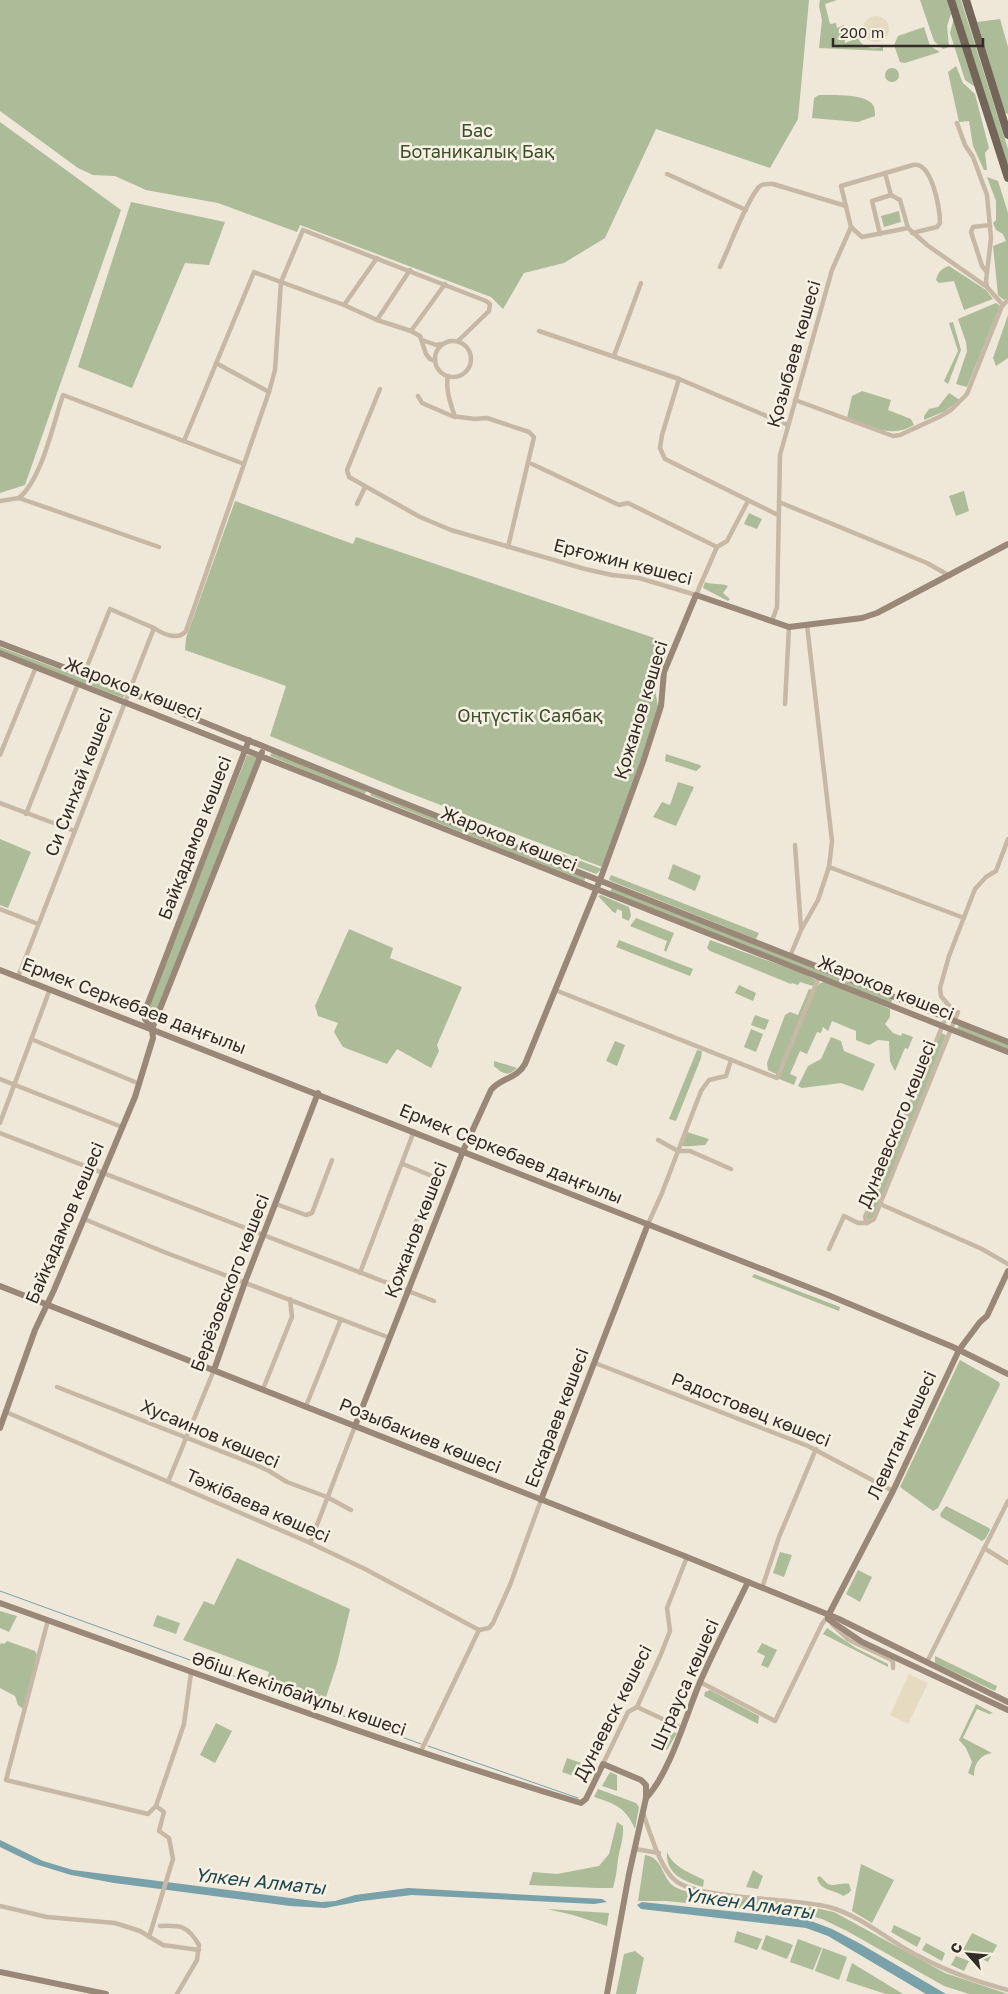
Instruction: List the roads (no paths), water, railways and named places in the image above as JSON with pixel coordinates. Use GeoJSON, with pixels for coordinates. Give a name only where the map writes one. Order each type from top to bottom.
{"type":"FeatureCollection","features":[{"type":"Feature","properties":{"kind":"main road"},"geometry":{"type":"LineString","coordinates":[[951,0],[1008,178]]}},
{"type":"Feature","properties":{"kind":"main road"},"geometry":{"type":"LineString","coordinates":[[966,0],[1008,135]]}},
{"type":"Feature","properties":{"kind":"street"},"geometry":{"type":"LineString","coordinates":[[957,123],[965,145],[973,157],[987,196],[991,238],[986,271],[987,287]]}},
{"type":"Feature","properties":{"kind":"street"},"geometry":{"type":"LineString","coordinates":[[908,228],[862,237],[851,228],[840,186],[916,164],[923,166],[931,179],[940,223],[937,227],[912,233]]}},
{"type":"Feature","properties":{"kind":"street"},"geometry":{"type":"LineString","coordinates":[[795,400],[893,436],[924,424],[951,410],[967,394],[1006,302],[912,233],[908,228],[900,200],[891,195],[885,173]]}},
{"type":"Feature","properties":{"kind":"street"},"geometry":{"type":"LineString","coordinates":[[667,174],[746,210]]}},
{"type":"Feature","properties":{"kind":"street"},"geometry":{"type":"LineString","coordinates":[[720,267],[746,210],[758,188],[764,184],[773,184],[846,206]]}},
{"type":"Feature","properties":{"kind":"street"},"geometry":{"type":"LineString","coordinates":[[880,234],[872,201],[891,195]]}},
{"type":"Feature","properties":{"kind":"street"},"geometry":{"type":"LineString","coordinates":[[986,271],[982,266],[971,232],[973,227],[990,224]]}},
{"type":"Feature","properties":{"kind":"street","name":"Қозыбаев көшесі"},"geometry":{"type":"LineString","coordinates":[[772,621],[776,607],[780,455],[832,270],[851,228]]}},
{"type":"Feature","properties":{"kind":"street"},"geometry":{"type":"LineString","coordinates":[[84,674],[110,609],[178,637],[182,636],[186,631],[275,370],[281,282],[303,230],[486,301],[491,307],[489,311],[458,341]]}},
{"type":"Feature","properties":{"kind":"street"},"geometry":{"type":"LineString","coordinates":[[344,305],[377,258]]}},
{"type":"Feature","properties":{"kind":"street"},"geometry":{"type":"LineString","coordinates":[[377,320],[410,270]]}},
{"type":"Feature","properties":{"kind":"street"},"geometry":{"type":"LineString","coordinates":[[184,441],[254,272],[344,305],[377,320],[411,331],[420,336],[426,354],[435,361],[439,370],[448,376],[459,376],[465,373],[470,366],[472,356],[464,343],[450,340],[436,345],[422,340]]}},
{"type":"Feature","properties":{"kind":"street"},"geometry":{"type":"LineString","coordinates":[[614,356],[641,283]]}},
{"type":"Feature","properties":{"kind":"street"},"geometry":{"type":"LineString","coordinates":[[411,331],[445,284]]}},
{"type":"Feature","properties":{"kind":"street"},"geometry":{"type":"LineString","coordinates":[[540,331],[679,379],[788,425]]}},
{"type":"Feature","properties":{"kind":"street"},"geometry":{"type":"LineString","coordinates":[[435,361],[436,351],[442,344]]}},
{"type":"Feature","properties":{"kind":"street"},"geometry":{"type":"LineString","coordinates":[[216,363],[268,392]]}},
{"type":"Feature","properties":{"kind":"street"},"geometry":{"type":"LineString","coordinates":[[448,376],[447,381],[451,404],[455,416]]}},
{"type":"Feature","properties":{"kind":"street"},"geometry":{"type":"LineString","coordinates":[[679,379],[662,435],[660,448],[665,459],[778,515]]}},
{"type":"Feature","properties":{"kind":"street","name":"Ерғожин көшесі"},"geometry":{"type":"LineString","coordinates":[[380,389],[347,470],[349,476],[365,487],[420,517],[450,530],[612,575],[639,578],[696,595],[789,627],[862,618],[877,613],[1008,544]]}},
{"type":"Feature","properties":{"kind":"street"},"geometry":{"type":"LineString","coordinates":[[19,498],[27,491],[35,478],[63,395],[244,464]]}},
{"type":"Feature","properties":{"kind":"street"},"geometry":{"type":"LineString","coordinates":[[418,396],[422,403],[455,416],[475,419],[487,418],[529,432],[534,437],[508,547]]}},
{"type":"Feature","properties":{"kind":"street"},"geometry":{"type":"LineString","coordinates":[[532,464],[618,505],[628,503],[717,548]]}},
{"type":"Feature","properties":{"kind":"street"},"geometry":{"type":"LineString","coordinates":[[357,504],[365,487]]}},
{"type":"Feature","properties":{"kind":"street"},"geometry":{"type":"LineString","coordinates":[[0,501],[19,498],[159,547]]}},
{"type":"Feature","properties":{"kind":"street","name":"Қожанов көшесі"},"geometry":{"type":"LineString","coordinates":[[310,1543],[354,1426],[463,1151],[490,1090],[497,1083],[516,1075],[526,1064],[600,880],[661,706],[664,672],[717,548],[727,541],[748,501]]}},
{"type":"Feature","properties":{"kind":"street"},"geometry":{"type":"LineString","coordinates":[[779,502],[927,563],[950,576]]}},
{"type":"Feature","properties":{"kind":"street"},"geometry":{"type":"LineString","coordinates":[[791,954],[801,930],[818,900],[829,867],[832,842],[807,625]]}},
{"type":"Feature","properties":{"kind":"street"},"geometry":{"type":"LineString","coordinates":[[785,704],[789,627]]}},
{"type":"Feature","properties":{"kind":"street","name":"Си Синхай көшесі"},"geometry":{"type":"LineString","coordinates":[[18,977],[154,628]]}},
{"type":"Feature","properties":{"kind":"street","name":"Жароков көшесі"},"geometry":{"type":"LineString","coordinates":[[0,643],[84,674],[1008,1042]]}},
{"type":"Feature","properties":{"kind":"street","name":"Жароков көшесі"},"geometry":{"type":"LineString","coordinates":[[0,653],[1008,1052]]}},
{"type":"Feature","properties":{"kind":"street"},"geometry":{"type":"LineString","coordinates":[[0,755],[36,667]]}},
{"type":"Feature","properties":{"kind":"street"},"geometry":{"type":"LineString","coordinates":[[26,814],[78,684]]}},
{"type":"Feature","properties":{"kind":"street","name":"Байқадамов көшесі"},"geometry":{"type":"LineString","coordinates":[[152,1029],[145,1019],[144,1011],[249,740]]}},
{"type":"Feature","properties":{"kind":"street","name":"Байқадамов көшесі"},"geometry":{"type":"LineString","coordinates":[[0,1428],[26,1353],[138,1089],[153,1038],[152,1029],[264,746]]}},
{"type":"Feature","properties":{"kind":"street"},"geometry":{"type":"LineString","coordinates":[[365,797],[369,789]]}},
{"type":"Feature","properties":{"kind":"street"},"geometry":{"type":"LineString","coordinates":[[0,803],[74,831]]}},
{"type":"Feature","properties":{"kind":"street"},"geometry":{"type":"LineString","coordinates":[[829,867],[964,918],[975,889],[986,876],[996,871],[1008,839]]}},
{"type":"Feature","properties":{"kind":"street"},"geometry":{"type":"LineString","coordinates":[[795,845],[801,930]]}},
{"type":"Feature","properties":{"kind":"street"},"geometry":{"type":"LineString","coordinates":[[0,909],[38,924]]}},
{"type":"Feature","properties":{"kind":"street","name":"Дунаевского көшесі"},"geometry":{"type":"LineString","coordinates":[[958,1012],[874,1219],[867,1223],[865,1217],[950,1007],[941,996],[940,988],[949,956],[964,918]]}},
{"type":"Feature","properties":{"kind":"street"},"geometry":{"type":"LineString","coordinates":[[161,965],[175,970]]}},
{"type":"Feature","properties":{"kind":"street","name":"Ермек Серкебаев даңғылы"},"geometry":{"type":"LineString","coordinates":[[0,970],[318,1093],[828,1295],[959,1350],[1008,1374]]}},
{"type":"Feature","properties":{"kind":"street"},"geometry":{"type":"LineString","coordinates":[[555,990],[777,1078],[819,977]]}},
{"type":"Feature","properties":{"kind":"street"},"geometry":{"type":"LineString","coordinates":[[0,1123],[50,989]]}},
{"type":"Feature","properties":{"kind":"street"},"geometry":{"type":"LineString","coordinates":[[892,1006],[896,997]]}},
{"type":"Feature","properties":{"kind":"street"},"geometry":{"type":"LineString","coordinates":[[31,1039],[135,1082]]}},
{"type":"Feature","properties":{"kind":"street"},"geometry":{"type":"LineString","coordinates":[[648,1224],[703,1086],[709,1080],[726,1076],[731,1060]]}},
{"type":"Feature","properties":{"kind":"street"},"geometry":{"type":"LineString","coordinates":[[0,1079],[122,1127]]}},
{"type":"Feature","properties":{"kind":"street","name":"Берёзовского көшесі"},"geometry":{"type":"LineString","coordinates":[[168,1482],[214,1370],[245,1282],[318,1093]]}},
{"type":"Feature","properties":{"kind":"street"},"geometry":{"type":"LineString","coordinates":[[360,1272],[403,1164],[414,1131]]}},
{"type":"Feature","properties":{"kind":"street"},"geometry":{"type":"LineString","coordinates":[[0,1133],[434,1301]]}},
{"type":"Feature","properties":{"kind":"street"},"geometry":{"type":"LineString","coordinates":[[658,1140],[678,1151],[690,1151],[731,1169]]}},
{"type":"Feature","properties":{"kind":"street"},"geometry":{"type":"LineString","coordinates":[[276,1204],[306,1215],[312,1213],[332,1160]]}},
{"type":"Feature","properties":{"kind":"street"},"geometry":{"type":"LineString","coordinates":[[398,1267],[433,1177],[403,1164]]}},
{"type":"Feature","properties":{"kind":"street"},"geometry":{"type":"LineString","coordinates":[[880,1204],[982,1249],[1008,1264]]}},
{"type":"Feature","properties":{"kind":"street"},"geometry":{"type":"LineString","coordinates":[[829,1249],[844,1216],[858,1223],[867,1223]]}},
{"type":"Feature","properties":{"kind":"street"},"geometry":{"type":"LineString","coordinates":[[84,1219],[164,1252],[390,1338]]}},
{"type":"Feature","properties":{"kind":"street","name":"Ескараев көшесі"},"geometry":{"type":"LineString","coordinates":[[479,1630],[488,1628],[493,1623],[510,1585],[648,1224]]}},
{"type":"Feature","properties":{"kind":"street","name":"Левитан көшесі"},"geometry":{"type":"LineString","coordinates":[[828,1617],[893,1491],[959,1350],[980,1322],[987,1316],[1008,1271]]}},
{"type":"Feature","properties":{"kind":"street","name":"Розыбакиев көшесі"},"geometry":{"type":"LineString","coordinates":[[0,1286],[748,1582],[828,1617],[862,1642],[1008,1710]]}},
{"type":"Feature","properties":{"kind":"street"},"geometry":{"type":"LineString","coordinates":[[263,1389],[292,1317],[290,1299]]}},
{"type":"Feature","properties":{"kind":"street"},"geometry":{"type":"LineString","coordinates":[[306,1406],[341,1319]]}},
{"type":"Feature","properties":{"kind":"street","name":"Радостовец көшесі"},"geometry":{"type":"LineString","coordinates":[[595,1363],[816,1449],[893,1491]]}},
{"type":"Feature","properties":{"kind":"street","name":"Хусаинов көшесі"},"geometry":{"type":"LineString","coordinates":[[57,1387],[186,1436],[262,1468],[287,1482],[327,1497],[351,1510]]}},
{"type":"Feature","properties":{"kind":"street","name":"Тәжібаева көшесі"},"geometry":{"type":"LineString","coordinates":[[3,1416],[168,1482],[310,1543],[365,1569],[479,1630]]}},
{"type":"Feature","properties":{"kind":"street"},"geometry":{"type":"LineString","coordinates":[[762,1588],[779,1537],[816,1449]]}},
{"type":"Feature","properties":{"kind":"street"},"geometry":{"type":"LineString","coordinates":[[927,1662],[1008,1501]]}},
{"type":"Feature","properties":{"kind":"street"},"geometry":{"type":"LineString","coordinates":[[984,1548],[1008,1563]]}},
{"type":"Feature","properties":{"kind":"street","name":"Дунаевск көшесі"},"geometry":{"type":"LineString","coordinates":[[587,1797],[628,1712],[637,1707],[670,1631],[667,1608],[687,1557]]}},
{"type":"Feature","properties":{"kind":"street","name":"Штрауса көшесі"},"geometry":{"type":"LineString","coordinates":[[646,1798],[656,1788],[700,1682],[748,1582]]}},
{"type":"Feature","properties":{"kind":"street","name":"Әбіш Кекілбайұлы көшесі"},"geometry":{"type":"LineString","coordinates":[[0,1603],[191,1673],[510,1782],[581,1803],[587,1797]]}},
{"type":"Feature","properties":{"kind":"street"},"geometry":{"type":"LineString","coordinates":[[700,1682],[775,1721],[822,1624],[828,1617],[849,1640],[890,1659],[893,1662],[893,1668]]}},
{"type":"Feature","properties":{"kind":"street","name":"Розыбакиев көшесі"},"geometry":{"type":"LineString","coordinates":[[828,1617],[839,1619],[1008,1702]]}},
{"type":"Feature","properties":{"kind":"street"},"geometry":{"type":"LineString","coordinates":[[48,1620],[6,1780],[148,1814],[156,1806],[184,1724],[191,1673]]}},
{"type":"Feature","properties":{"kind":"street"},"geometry":{"type":"LineString","coordinates":[[421,1751],[479,1630]]}},
{"type":"Feature","properties":{"kind":"street"},"geometry":{"type":"LineString","coordinates":[[637,1707],[682,1728]]}},
{"type":"Feature","properties":{"kind":"street"},"geometry":{"type":"LineString","coordinates":[[603,1764],[641,1780],[646,1784],[646,1798],[607,1994]]}},
{"type":"Feature","properties":{"kind":"street"},"geometry":{"type":"LineString","coordinates":[[149,1937],[173,1860],[169,1838],[160,1831],[164,1812],[156,1806]]}},
{"type":"Feature","properties":{"kind":"street"},"geometry":{"type":"LineString","coordinates":[[642,1812],[658,1853],[676,1882],[710,1892],[790,1900],[831,1907],[877,1931],[938,1967],[962,1977],[1008,1990]]}},
{"type":"Feature","properties":{"kind":"street"},"geometry":{"type":"LineString","coordinates":[[638,1832],[651,1833]]}},
{"type":"Feature","properties":{"kind":"street"},"geometry":{"type":"LineString","coordinates":[[635,1851],[658,1853]]}},
{"type":"Feature","properties":{"kind":"street"},"geometry":{"type":"LineString","coordinates":[[0,1906],[47,1917],[115,1923],[140,1932],[163,1945],[199,1950]]}},
{"type":"Feature","properties":{"kind":"street"},"geometry":{"type":"LineString","coordinates":[[160,1926],[182,1927],[190,1930],[199,1945],[197,1960],[177,1994]]}},
{"type":"Feature","properties":{"kind":"street"},"geometry":{"type":"LineString","coordinates":[[0,1972],[106,1994]]}},
{"type":"Feature","properties":{"kind":"water"},"geometry":{"type":"Polygon","coordinates":[[[0,1840],[43,1861],[73,1870],[321,1902],[335,1901],[355,1895],[408,1888],[602,1899],[607,1902],[594,1904],[412,1895],[325,1908],[290,1906],[114,1883],[71,1875],[35,1864],[0,1847],[0,1840]]]}},
{"type":"Feature","properties":{"kind":"water"},"geometry":{"type":"Polygon","coordinates":[[[642,1902],[806,1919],[832,1929],[859,1943],[946,1994],[926,1994],[828,1936],[806,1928],[641,1909],[637,1905],[642,1902]]]}},
{"type":"Feature","properties":{"kind":"waterway"},"geometry":{"type":"LineString","coordinates":[[0,1591],[421,1744]]}},
{"type":"Feature","properties":{"kind":"waterway"},"geometry":{"type":"LineString","coordinates":[[428,1746],[578,1798]]}},
{"type":"Feature","properties":{"kind":"park label","name":"Бас Ботаникалық Бақ"},"geometry":{"type":"Point","coordinates":[477,141]}},
{"type":"Feature","properties":{"kind":"park label","name":"Оңтүстік Саябақ"},"geometry":{"type":"Point","coordinates":[530,716]}},
{"type":"Feature","properties":{"kind":"water label","name":"Үлкен Алматы"},"geometry":{"type":"Point","coordinates":[260,1881]}},
{"type":"Feature","properties":{"kind":"water label","name":"Үлкен Алматы"},"geometry":{"type":"Point","coordinates":[749,1903]}}]}
